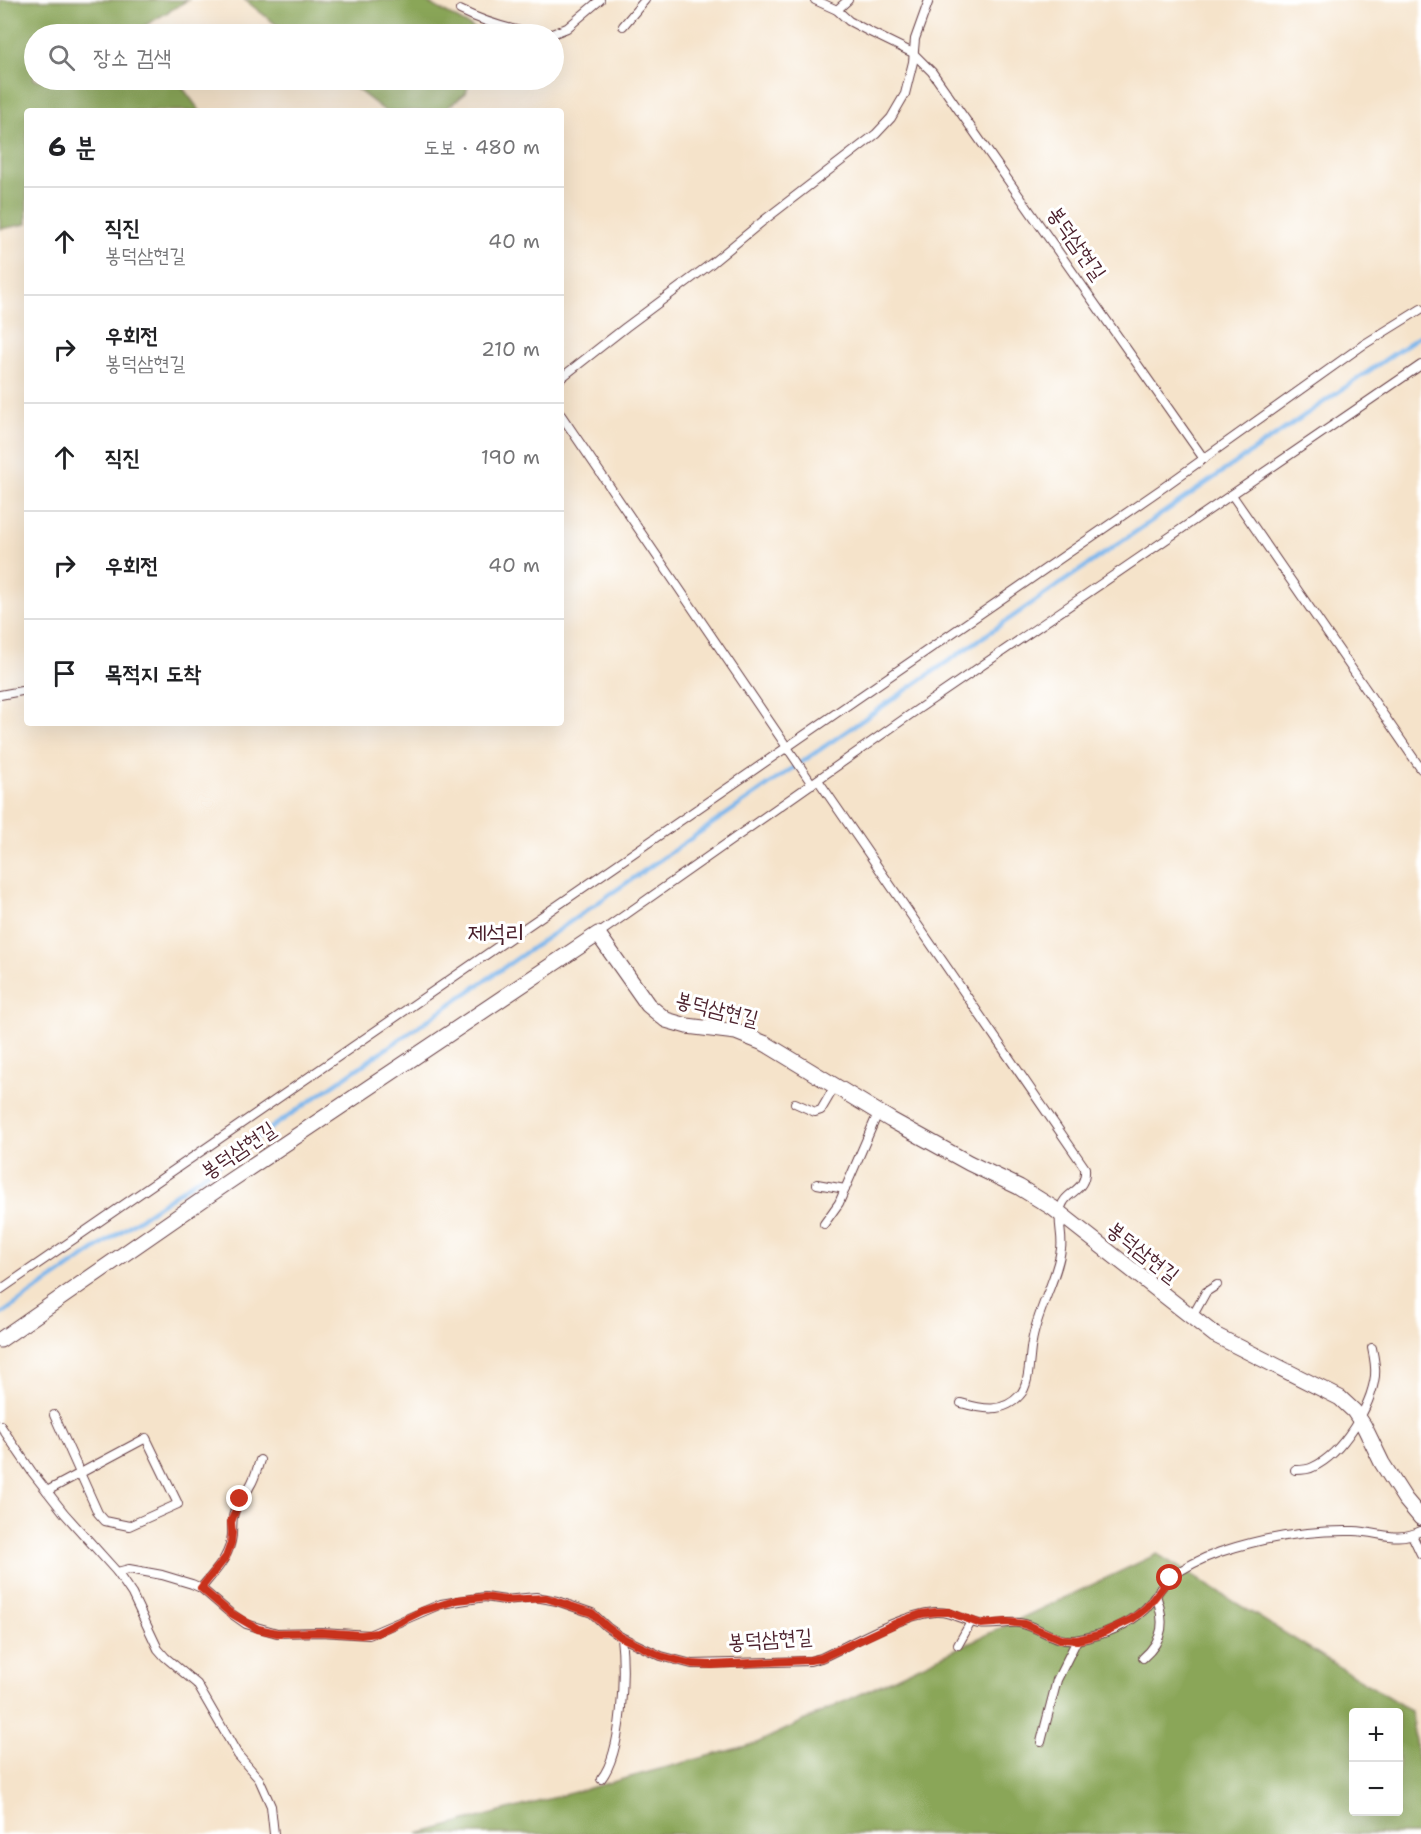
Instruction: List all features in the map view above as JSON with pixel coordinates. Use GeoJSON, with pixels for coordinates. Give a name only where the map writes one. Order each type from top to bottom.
{"type":"FeatureCollection","features":[{"type":"Feature","properties":{"kind":"street","name":"봉덕삼현길"},"geometry":{"type":"LineString","coordinates":[[0,1341],[238,1175],[598,934],[648,1005],[666,1020],[687,1026],[736,1032],[766,1044],[879,1113],[969,1164],[1018,1187],[1059,1214],[1215,1335],[1340,1398],[1354,1411],[1382,1463],[1405,1499],[1420,1514]]}},
{"type":"Feature","properties":{"kind":"lane"},"geometry":{"type":"LineString","coordinates":[[564,29],[600,0]]}},
{"type":"Feature","properties":{"kind":"lane"},"geometry":{"type":"LineString","coordinates":[[623,26],[645,0]]}},
{"type":"Feature","properties":{"kind":"lane","name":"봉덕삼현길"},"geometry":{"type":"LineString","coordinates":[[815,0],[837,10],[849,21],[913,53],[939,82],[1204,459]]}},
{"type":"Feature","properties":{"kind":"lane"},"geometry":{"type":"LineString","coordinates":[[837,10],[848,0]]}},
{"type":"Feature","properties":{"kind":"lane"},"geometry":{"type":"LineString","coordinates":[[564,376],[876,134],[891,118],[905,94],[912,68],[915,39],[929,0]]}},
{"type":"Feature","properties":{"kind":"lane"},"geometry":{"type":"LineString","coordinates":[[460,10],[491,24]]}},
{"type":"Feature","properties":{"kind":"lane"},"geometry":{"type":"LineString","coordinates":[[0,1290],[789,751],[1363,345],[1421,309]]}},
{"type":"Feature","properties":{"kind":"lane"},"geometry":{"type":"LineString","coordinates":[[598,934],[1421,365]]}},
{"type":"Feature","properties":{"kind":"lane"},"geometry":{"type":"LineString","coordinates":[[564,419],[789,751],[805,773],[815,782],[1085,1168],[1086,1177],[1083,1185],[1064,1200],[1059,1214],[1062,1232],[1061,1250],[1032,1340],[1023,1393],[1013,1402],[988,1410],[961,1403]]}},
{"type":"Feature","properties":{"kind":"lane"},"geometry":{"type":"LineString","coordinates":[[1232,495],[1421,769]]}},
{"type":"Feature","properties":{"kind":"lane"},"geometry":{"type":"LineString","coordinates":[[0,695],[24,691]]}},
{"type":"Feature","properties":{"kind":"lane"},"geometry":{"type":"LineString","coordinates":[[795,1103],[816,1112],[821,1110],[835,1086]]}},
{"type":"Feature","properties":{"kind":"lane"},"geometry":{"type":"LineString","coordinates":[[824,1224],[839,1203],[879,1113]]}},
{"type":"Feature","properties":{"kind":"lane"},"geometry":{"type":"LineString","coordinates":[[817,1184],[845,1189]]}},
{"type":"Feature","properties":{"kind":"lane"},"geometry":{"type":"LineString","coordinates":[[1192,1317],[1206,1292],[1217,1284]]}},
{"type":"Feature","properties":{"kind":"lane"},"geometry":{"type":"LineString","coordinates":[[1295,1470],[1313,1468],[1329,1458],[1346,1439],[1359,1419],[1369,1398],[1376,1374],[1372,1348]]}},
{"type":"Feature","properties":{"kind":"lane"},"geometry":{"type":"LineString","coordinates":[[47,1491],[79,1474],[146,1438],[178,1504],[129,1526],[105,1521],[98,1513],[79,1474],[54,1414]]}},
{"type":"Feature","properties":{"kind":"lane"},"geometry":{"type":"LineString","coordinates":[[0,1425],[47,1491],[117,1572],[132,1594],[158,1649],[196,1684],[238,1755],[263,1785],[271,1806],[274,1834]]}},
{"type":"Feature","properties":{"kind":"lane"},"geometry":{"type":"LineString","coordinates":[[117,1572],[129,1569],[162,1575],[201,1588],[226,1557],[231,1543],[231,1522],[234,1511],[250,1487],[260,1460]]}},
{"type":"Feature","properties":{"kind":"lane","name":"봉덕삼현길"},"geometry":{"type":"LineString","coordinates":[[201,1588],[246,1624],[277,1633],[369,1635],[441,1604],[485,1597],[505,1600],[536,1597],[557,1601],[592,1613],[621,1637],[661,1656],[692,1664],[788,1662],[821,1658],[921,1614],[949,1612],[981,1624],[1007,1622],[1024,1624],[1060,1639],[1077,1640],[1115,1629],[1146,1608],[1170,1578],[1220,1552],[1309,1533],[1355,1531],[1392,1538],[1421,1531]]}},
{"type":"Feature","properties":{"kind":"lane"},"geometry":{"type":"LineString","coordinates":[[1412,1535],[1421,1554]]}},
{"type":"Feature","properties":{"kind":"lane"},"geometry":{"type":"LineString","coordinates":[[1143,1658],[1157,1642],[1161,1631],[1162,1618],[1156,1595]]}},
{"type":"Feature","properties":{"kind":"lane"},"geometry":{"type":"LineString","coordinates":[[958,1645],[971,1622]]}},
{"type":"Feature","properties":{"kind":"lane"},"geometry":{"type":"LineString","coordinates":[[601,1779],[609,1766],[617,1731],[623,1686],[621,1637]]}},
{"type":"Feature","properties":{"kind":"lane"},"geometry":{"type":"LineString","coordinates":[[1041,1742],[1057,1680],[1077,1640]]}},
{"type":"Feature","properties":{"kind":"green space"},"geometry":{"type":"Polygon","coordinates":[[[0,0],[188,0],[148,24],[24,24],[24,90],[184,90],[198,108],[24,108],[24,225],[0,229],[0,0]]]}},
{"type":"Feature","properties":{"kind":"green space"},"geometry":{"type":"Polygon","coordinates":[[[245,0],[423,0],[466,24],[275,24],[245,0]]]}},
{"type":"Feature","properties":{"kind":"green space"},"geometry":{"type":"Polygon","coordinates":[[[358,90],[467,90],[447,108],[381,108],[358,90]]]}},
{"type":"Feature","properties":{"kind":"green space"},"geometry":{"type":"Polygon","coordinates":[[[1157,1554],[1411,1711],[1421,1786],[1421,1834],[418,1834],[757,1743],[1157,1554]]]}},
{"type":"Feature","properties":{"kind":"waterway"},"geometry":{"type":"LineString","coordinates":[[0,1315],[1421,335]]}},
{"type":"Feature","properties":{"kind":"district","name":"제석리"},"geometry":{"type":"Point","coordinates":[496,933]}},
{"type":"Feature","properties":{"kind":"route"},"geometry":{"type":"LineString","coordinates":[[240,1499],[231,1522],[231,1543],[226,1557],[201,1588],[246,1624],[277,1633],[321,1632],[369,1635],[422,1611],[457,1600],[485,1597],[505,1600],[536,1597],[557,1601],[592,1613],[621,1637],[644,1649],[678,1661],[712,1665],[788,1662],[821,1658],[899,1622],[921,1614],[936,1612],[949,1612],[964,1620],[981,1624],[1007,1622],[1024,1624],[1060,1639],[1077,1640],[1115,1629],[1132,1619],[1146,1608],[1170,1578]]}}]}
